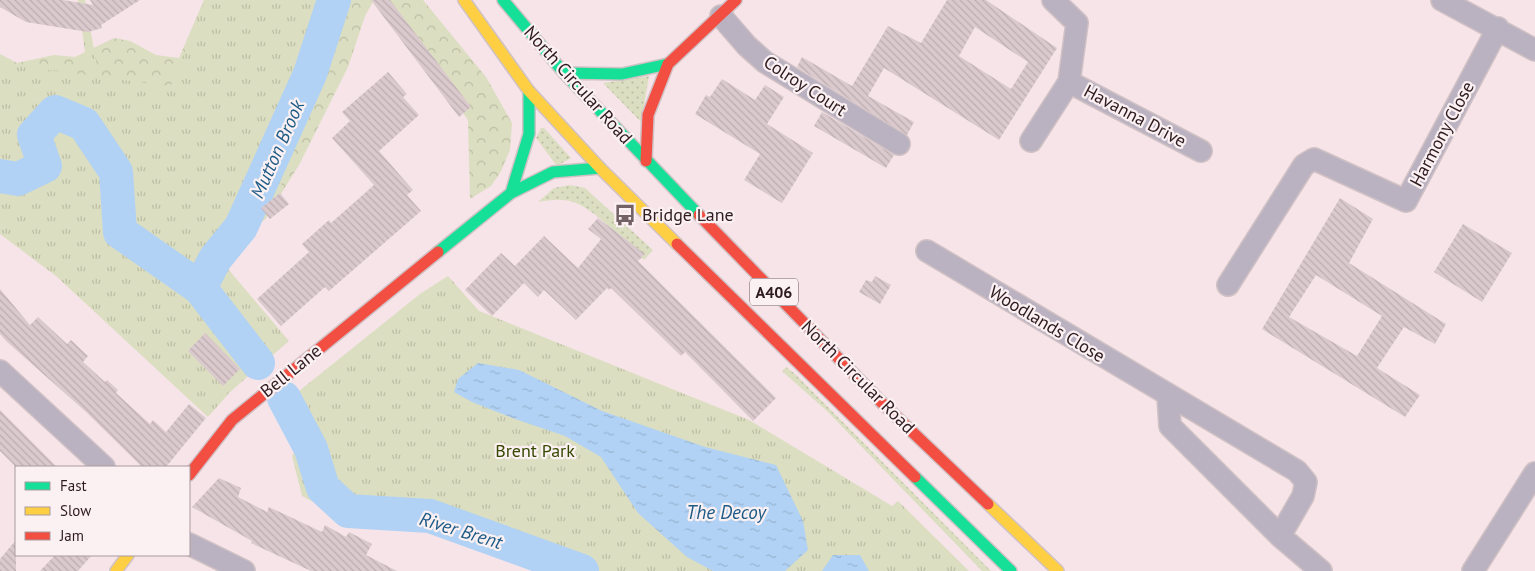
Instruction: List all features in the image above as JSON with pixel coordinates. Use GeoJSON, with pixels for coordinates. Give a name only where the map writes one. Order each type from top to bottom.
{"type":"FeatureCollection","features":[{"type":"Feature","properties":{"kind":"main road","name":"North Circular Road"},"geometry":{"type":"LineString","coordinates":[[464,0],[529,91],[600,168],[1011,571]]}},
{"type":"Feature","properties":{"kind":"main road","name":"North Circular Road"},"geometry":{"type":"LineString","coordinates":[[503,0],[564,73],[646,161],[883,404],[1058,571]]}},
{"type":"Feature","properties":{"kind":"main road"},"geometry":{"type":"LineString","coordinates":[[646,161],[648,115],[668,64],[736,0]]}},
{"type":"Feature","properties":{"kind":"main road"},"geometry":{"type":"LineString","coordinates":[[564,73],[622,74],[668,64]]}},
{"type":"Feature","properties":{"kind":"main road"},"geometry":{"type":"LineString","coordinates":[[511,193],[529,134],[529,91]]}},
{"type":"Feature","properties":{"kind":"main road"},"geometry":{"type":"LineString","coordinates":[[511,193],[553,172],[600,168]]}},
{"type":"Feature","properties":{"kind":"main road","name":"Bell Lane"},"geometry":{"type":"LineString","coordinates":[[190,474],[232,420],[511,193]]}},
{"type":"Feature","properties":{"kind":"main road"},"geometry":{"type":"LineString","coordinates":[[116,571],[127,556]]}},
{"type":"Feature","properties":{"kind":"street","name":"Havanna Drive"},"geometry":{"type":"LineString","coordinates":[[1031,141],[1069,82],[1077,23],[1053,0]]}},
{"type":"Feature","properties":{"kind":"street"},"geometry":{"type":"LineString","coordinates":[[1442,0],[1498,28],[1535,50]]}},
{"type":"Feature","properties":{"kind":"street","name":"Colroy Court"},"geometry":{"type":"LineString","coordinates":[[721,16],[747,46],[765,62],[899,144]]}},
{"type":"Feature","properties":{"kind":"street","name":"Harmony Close"},"geometry":{"type":"LineString","coordinates":[[1228,285],[1304,166],[1314,159],[1406,201],[1498,28]]}},
{"type":"Feature","properties":{"kind":"street","name":"Havanna Drive"},"geometry":{"type":"LineString","coordinates":[[1069,82],[1201,151]]}},
{"type":"Feature","properties":{"kind":"street","name":"Woodlands Close"},"geometry":{"type":"LineString","coordinates":[[926,252],[1297,471],[1306,482],[1303,496],[1280,536]]}},
{"type":"Feature","properties":{"kind":"street"},"geometry":{"type":"LineString","coordinates":[[0,371],[103,466]]}},
{"type":"Feature","properties":{"kind":"street"},"geometry":{"type":"LineString","coordinates":[[1168,396],[1170,426],[1280,536],[1321,571]]}},
{"type":"Feature","properties":{"kind":"street"},"geometry":{"type":"LineString","coordinates":[[1473,571],[1535,473]]}},
{"type":"Feature","properties":{"kind":"street"},"geometry":{"type":"LineString","coordinates":[[190,544],[244,571]]}},
{"type":"Feature","properties":{"kind":"green space"},"geometry":{"type":"Polygon","coordinates":[[[78,0],[85,0],[99,77],[171,86],[205,0],[349,0],[330,59],[289,142],[286,173],[280,187],[271,203],[222,262],[289,341],[230,392],[208,417],[56,276],[0,234],[0,64],[88,75],[78,0]]]}},
{"type":"Feature","properties":{"kind":"green space"},"geometry":{"type":"Polygon","coordinates":[[[204,0],[228,0],[234,58],[123,127],[332,0],[374,0],[365,16],[348,67],[299,165],[266,218],[222,262],[285,340],[0,233],[0,54],[17,63],[54,55],[75,57],[114,38],[130,41],[156,55],[179,58],[204,0]]]}},
{"type":"Feature","properties":{"kind":"green space"},"geometry":{"type":"Polygon","coordinates":[[[382,0],[423,0],[486,77],[512,123],[510,150],[500,173],[491,186],[470,199],[468,120],[382,0]]]}},
{"type":"Feature","properties":{"kind":"green space"},"geometry":{"type":"Polygon","coordinates":[[[649,76],[641,122],[603,83],[649,76]]]}},
{"type":"Feature","properties":{"kind":"green space"},"geometry":{"type":"Polygon","coordinates":[[[541,128],[544,128],[571,158],[557,166],[536,138],[541,128]]]}},
{"type":"Feature","properties":{"kind":"green space"},"geometry":{"type":"Polygon","coordinates":[[[570,185],[585,188],[653,250],[644,260],[602,220],[576,203],[562,200],[538,202],[554,188],[570,185]]]}},
{"type":"Feature","properties":{"kind":"green space","name":"Brent Park"},"geometry":{"type":"Polygon","coordinates":[[[448,276],[479,311],[749,420],[892,506],[898,501],[969,571],[569,571],[499,555],[435,524],[342,517],[302,496],[292,456],[299,445],[273,412],[420,294],[448,276]]]}},
{"type":"Feature","properties":{"kind":"green space"},"geometry":{"type":"Polygon","coordinates":[[[786,367],[991,571],[982,571],[828,412],[782,371],[786,367]]]}},
{"type":"Feature","properties":{"kind":"water","name":"The Decoy"},"geometry":{"type":"Polygon","coordinates":[[[478,363],[519,370],[602,411],[705,447],[776,465],[803,521],[808,550],[785,571],[713,571],[687,557],[638,513],[601,457],[565,436],[472,402],[454,392],[458,379],[478,363]]]}},
{"type":"Feature","properties":{"kind":"water"},"geometry":{"type":"Polygon","coordinates":[[[833,555],[860,555],[869,571],[822,571],[833,555]]]}},
{"type":"Feature","properties":{"kind":"building"},"geometry":{"type":"Polygon","coordinates":[[[0,0],[63,0],[93,5],[90,0],[140,0],[101,25],[102,28],[88,32],[26,22],[0,7],[0,0]]]}},
{"type":"Feature","properties":{"kind":"building"},"geometry":{"type":"Polygon","coordinates":[[[371,0],[390,0],[471,107],[459,117],[371,0]]]}},
{"type":"Feature","properties":{"kind":"building"},"geometry":{"type":"Polygon","coordinates":[[[947,0],[986,0],[1057,48],[999,140],[884,68],[868,96],[914,122],[907,135],[797,67],[802,57],[852,86],[888,26],[921,43],[947,0]],[[975,27],[959,56],[1011,89],[1028,62],[975,27]]]}},
{"type":"Feature","properties":{"kind":"building"},"geometry":{"type":"Polygon","coordinates":[[[388,72],[407,94],[403,97],[419,115],[379,151],[413,190],[407,195],[421,211],[329,291],[325,287],[281,326],[257,299],[309,252],[302,244],[329,220],[331,223],[374,185],[332,138],[350,121],[342,112],[388,72]]]}},
{"type":"Feature","properties":{"kind":"building"},"geometry":{"type":"Polygon","coordinates":[[[722,79],[755,100],[765,85],[784,97],[767,124],[813,153],[782,203],[744,180],[760,154],[695,114],[706,95],[710,97],[722,79]]]}},
{"type":"Feature","properties":{"kind":"building"},"geometry":{"type":"Polygon","coordinates":[[[822,112],[894,155],[886,168],[814,126],[822,112]]]}},
{"type":"Feature","properties":{"kind":"building"},"geometry":{"type":"Polygon","coordinates":[[[280,193],[289,204],[270,219],[261,208],[280,193]]]}},
{"type":"Feature","properties":{"kind":"building"},"geometry":{"type":"Polygon","coordinates":[[[1340,198],[1373,219],[1349,263],[1446,324],[1435,344],[1404,327],[1377,368],[1420,395],[1405,417],[1262,329],[1340,198]],[[1316,275],[1289,317],[1357,356],[1382,316],[1316,275]]]}},
{"type":"Feature","properties":{"kind":"building"},"geometry":{"type":"Polygon","coordinates":[[[598,218],[645,254],[638,261],[776,398],[753,421],[685,352],[681,356],[611,288],[609,290],[607,288],[576,320],[544,290],[538,297],[524,283],[492,316],[465,290],[501,253],[515,266],[544,236],[578,268],[601,239],[588,229],[598,218]]]}},
{"type":"Feature","properties":{"kind":"building"},"geometry":{"type":"Polygon","coordinates":[[[1463,224],[1512,253],[1482,302],[1434,272],[1463,224]]]}},
{"type":"Feature","properties":{"kind":"building"},"geometry":{"type":"Polygon","coordinates":[[[875,276],[891,285],[880,304],[859,292],[866,280],[872,282],[875,276]]]}},
{"type":"Feature","properties":{"kind":"building"},"geometry":{"type":"Polygon","coordinates":[[[0,289],[30,325],[38,317],[67,344],[71,340],[88,356],[83,362],[105,382],[107,380],[118,390],[116,393],[150,424],[153,420],[166,432],[189,404],[206,418],[167,466],[141,466],[85,411],[0,334],[0,289]]]}},
{"type":"Feature","properties":{"kind":"building"},"geometry":{"type":"Polygon","coordinates":[[[205,333],[240,369],[223,386],[188,351],[205,333]]]}},
{"type":"Feature","properties":{"kind":"building"},"geometry":{"type":"Polygon","coordinates":[[[0,410],[56,466],[15,466],[0,451],[0,410]]]}},
{"type":"Feature","properties":{"kind":"building"},"geometry":{"type":"Polygon","coordinates":[[[219,478],[241,488],[238,497],[267,512],[269,507],[322,532],[325,525],[346,537],[349,532],[372,544],[366,555],[397,571],[311,571],[251,543],[252,541],[192,507],[219,478]]]}},
{"type":"Feature","properties":{"kind":"building"},"geometry":{"type":"Polygon","coordinates":[[[15,541],[16,571],[0,571],[0,559],[15,541]]]}},
{"type":"Feature","properties":{"kind":"building"},"geometry":{"type":"Polygon","coordinates":[[[54,556],[91,556],[78,571],[40,571],[54,556]]]}},
{"type":"Feature","properties":{"kind":"waterway","name":"Mutton Brook"},"geometry":{"type":"LineString","coordinates":[[200,288],[215,259],[241,227],[310,74],[334,0]]}},
{"type":"Feature","properties":{"kind":"waterway"},"geometry":{"type":"LineString","coordinates":[[0,176],[18,179],[45,166],[34,135],[55,112],[84,124],[116,172],[120,232],[200,288],[258,363]]}},
{"type":"Feature","properties":{"kind":"waterway","name":"River Brent"},"geometry":{"type":"LineString","coordinates":[[284,398],[311,449],[323,488],[348,511],[430,516],[582,571]]}},
{"type":"Feature","properties":{"kind":"traffic: fast"},"geometry":{"type":"LineString","coordinates":[[503,0],[564,73],[699,215]]}},
{"type":"Feature","properties":{"kind":"traffic: fast"},"geometry":{"type":"LineString","coordinates":[[564,73],[622,74],[668,64]]}},
{"type":"Feature","properties":{"kind":"traffic: fast"},"geometry":{"type":"LineString","coordinates":[[511,193],[529,134],[529,91]]}},
{"type":"Feature","properties":{"kind":"traffic: fast"},"geometry":{"type":"LineString","coordinates":[[438,252],[511,193],[553,172],[600,168]]}},
{"type":"Feature","properties":{"kind":"traffic: fast"},"geometry":{"type":"LineString","coordinates":[[915,477],[1011,571]]}},
{"type":"Feature","properties":{"kind":"traffic: slow"},"geometry":{"type":"LineString","coordinates":[[464,0],[529,91],[600,168],[677,244]]}},
{"type":"Feature","properties":{"kind":"traffic: slow"},"geometry":{"type":"LineString","coordinates":[[988,504],[1058,571]]}},
{"type":"Feature","properties":{"kind":"traffic: slow"},"geometry":{"type":"LineString","coordinates":[[116,571],[127,556]]}},
{"type":"Feature","properties":{"kind":"traffic: jam"},"geometry":{"type":"LineString","coordinates":[[646,161],[648,115],[668,64],[736,0]]}},
{"type":"Feature","properties":{"kind":"traffic: jam"},"geometry":{"type":"LineString","coordinates":[[699,215],[883,404],[988,504]]}},
{"type":"Feature","properties":{"kind":"traffic: jam"},"geometry":{"type":"LineString","coordinates":[[677,244],[915,477]]}},
{"type":"Feature","properties":{"kind":"traffic: jam"},"geometry":{"type":"LineString","coordinates":[[190,474],[232,420],[438,252]]}},
{"type":"Feature","properties":{"kind":"place","name":"Bridge Lane"},"geometry":{"type":"Point","coordinates":[625,215]}}]}
